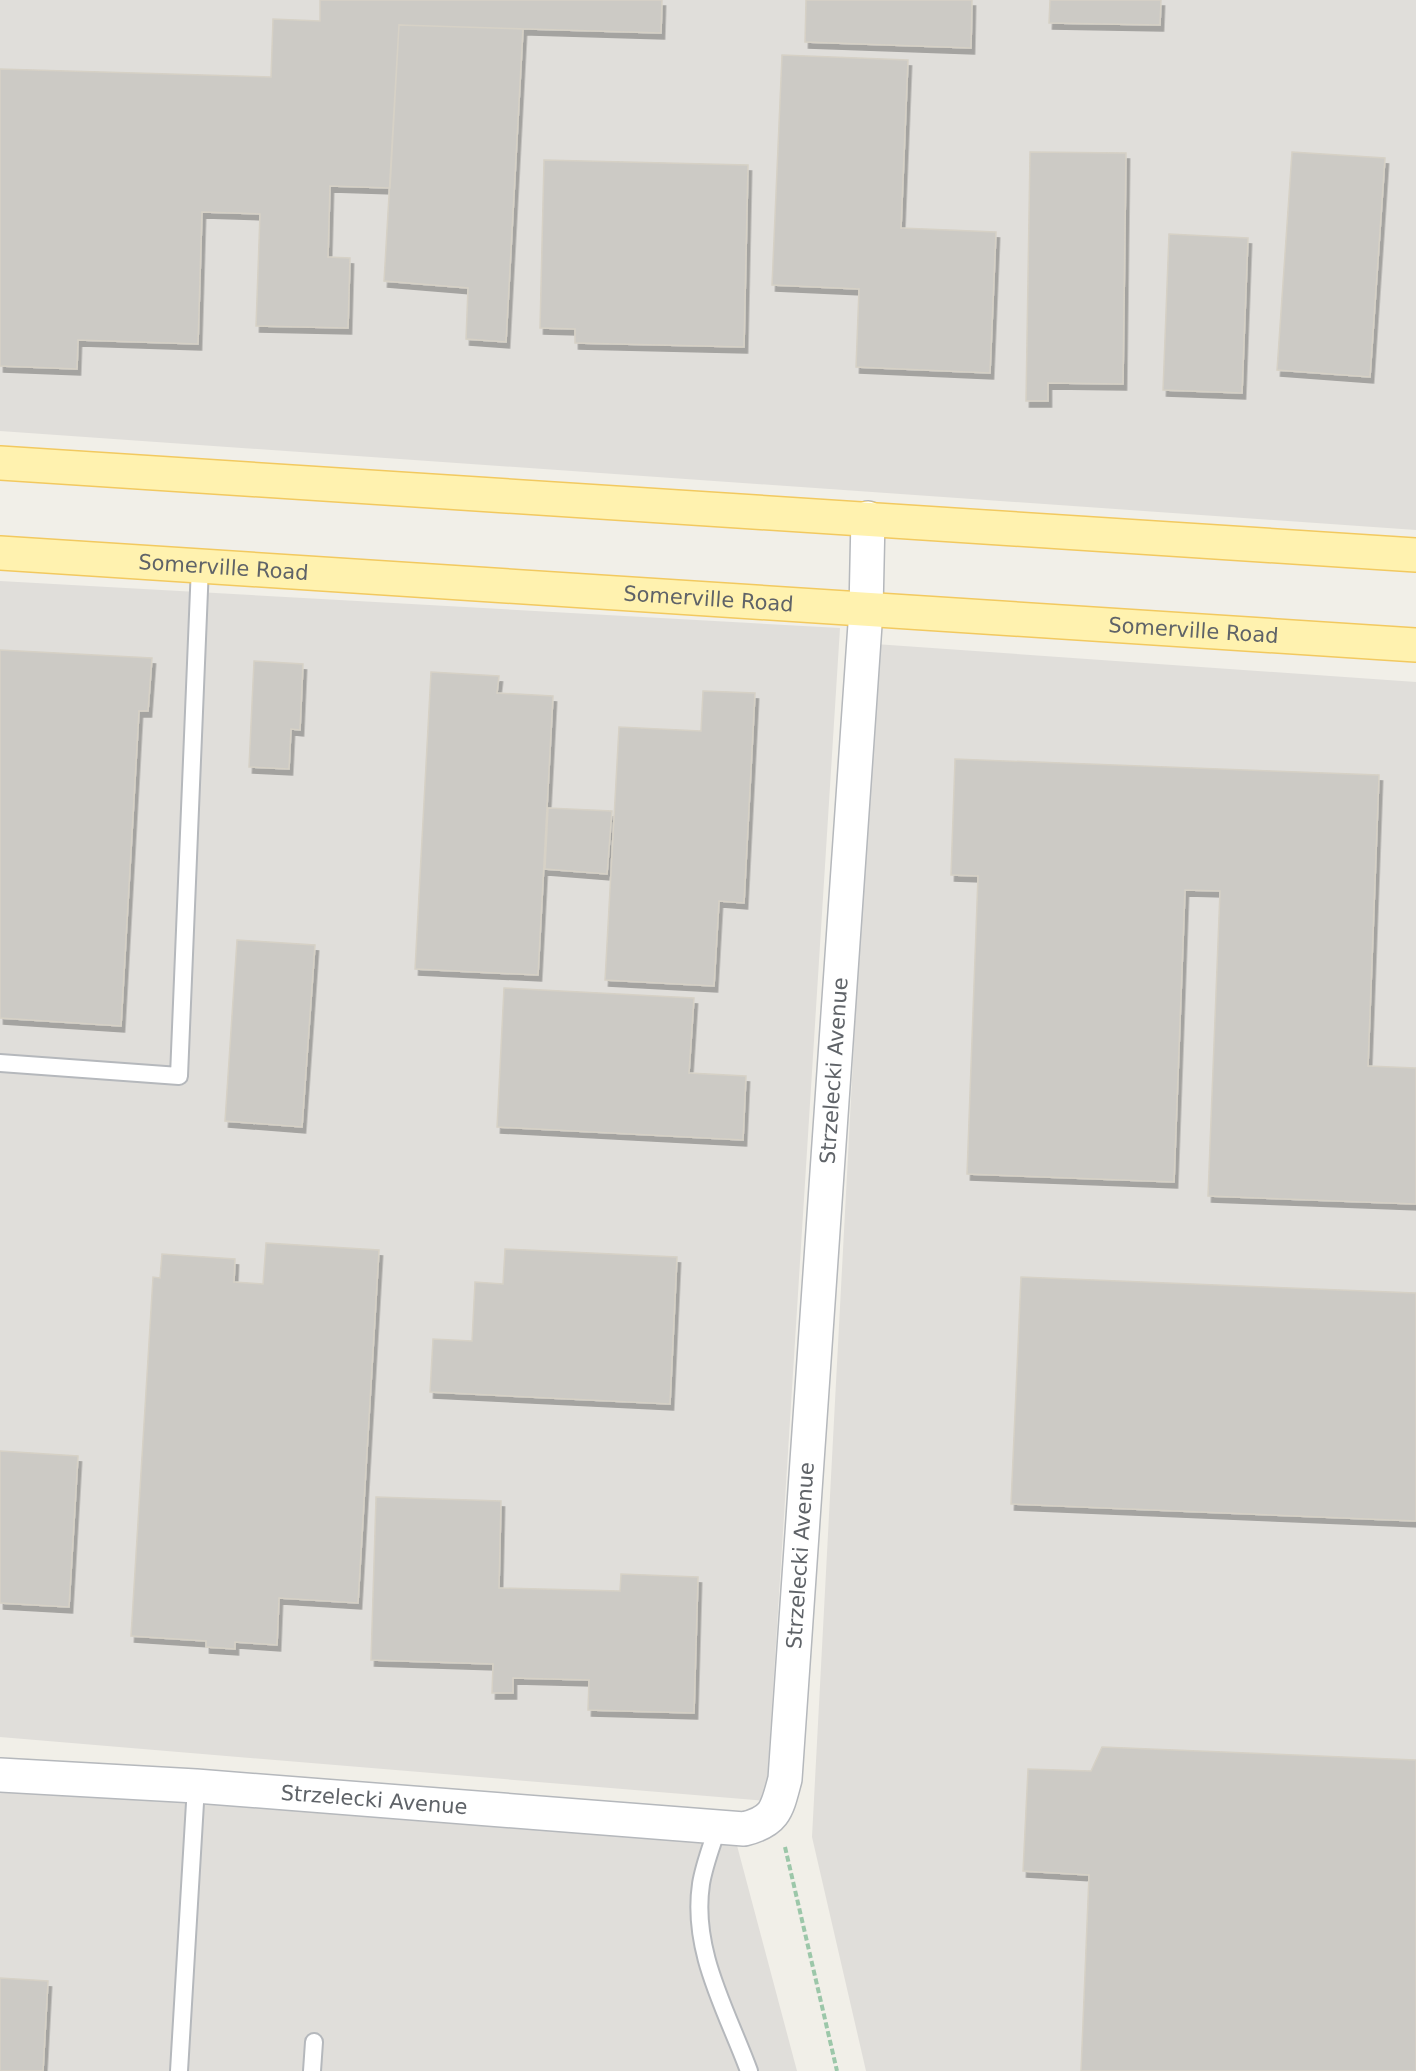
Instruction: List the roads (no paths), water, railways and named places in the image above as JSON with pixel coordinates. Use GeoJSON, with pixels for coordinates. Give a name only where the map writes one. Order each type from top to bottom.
{"type":"FeatureCollection","features":[{"type":"Feature","properties":{"kind":"main road"},"geometry":{"type":"LineString","coordinates":[[0,463],[1416,555]]}},
{"type":"Feature","properties":{"kind":"main road","name":"Somerville Road"},"geometry":{"type":"LineString","coordinates":[[0,553],[1416,645]]}},
{"type":"Feature","properties":{"kind":"street","name":"Strzelecki Avenue"},"geometry":{"type":"LineString","coordinates":[[0,1775],[196,1786],[744,1828],[760,1824],[777,1811],[785,1779],[866,610],[868,518]]}},
{"type":"Feature","properties":{"kind":"lane"},"geometry":{"type":"LineString","coordinates":[[0,1063],[179,1076],[200,566]]}},
{"type":"Feature","properties":{"kind":"lane"},"geometry":{"type":"LineString","coordinates":[[179,2071],[196,1786]]}},
{"type":"Feature","properties":{"kind":"lane"},"geometry":{"type":"LineString","coordinates":[[718,1826],[701,1884],[700,1925],[709,1972],[749,2071]]}},
{"type":"Feature","properties":{"kind":"lane"},"geometry":{"type":"LineString","coordinates":[[312,2071],[314,2042]]}}]}
